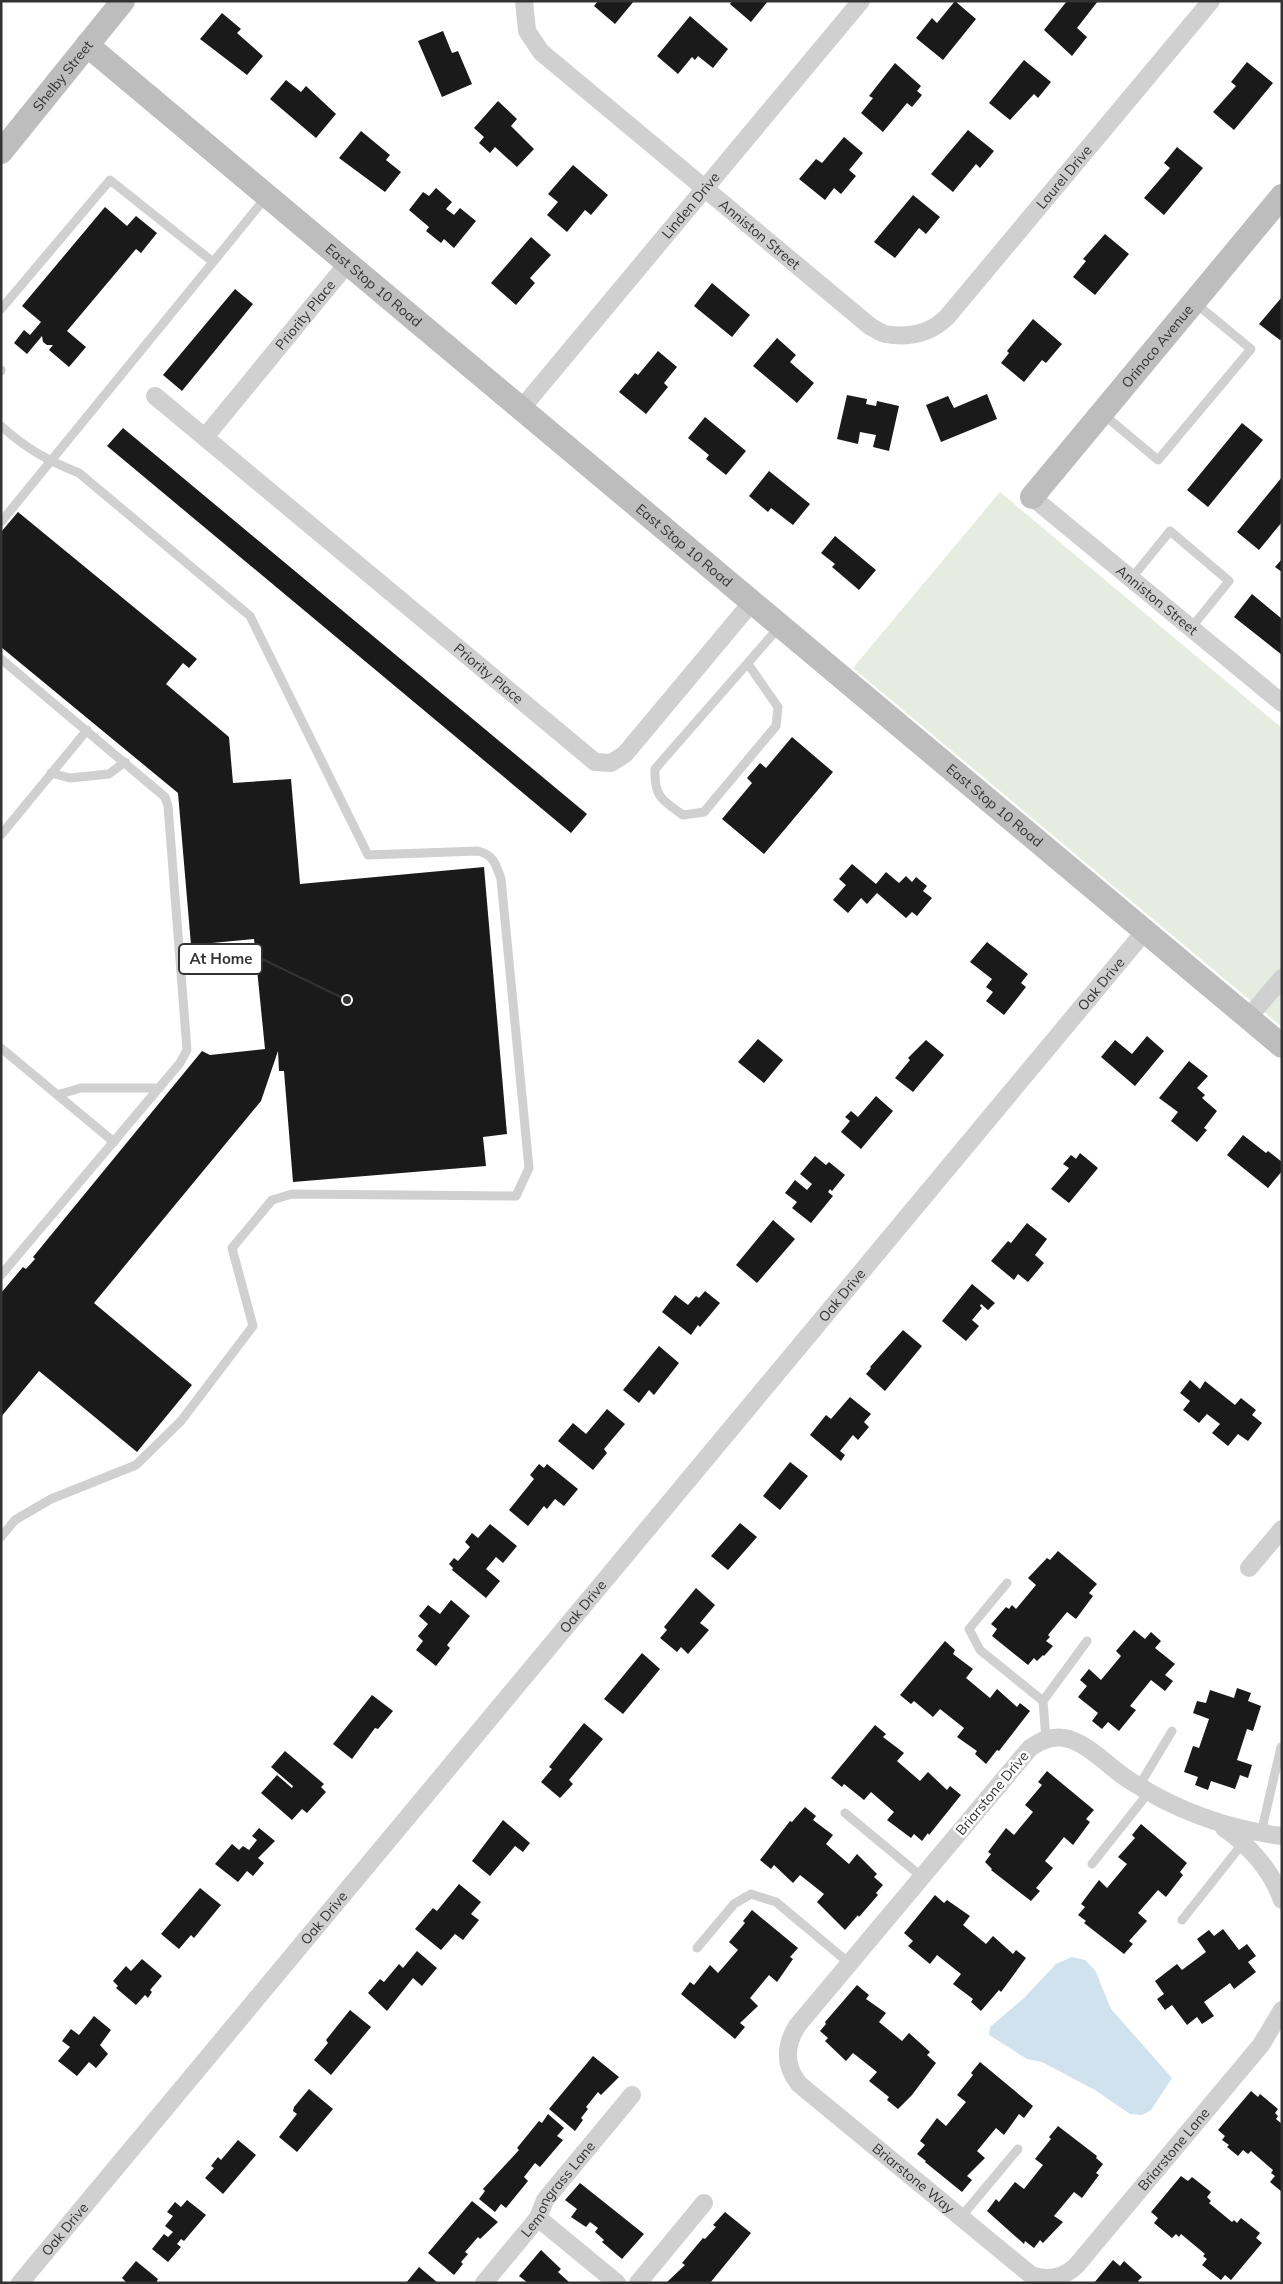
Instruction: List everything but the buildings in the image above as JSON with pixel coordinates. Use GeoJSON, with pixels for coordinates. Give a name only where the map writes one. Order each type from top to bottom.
{"type":"FeatureCollection","features":[{"type":"Feature","properties":{"kind":"street","name":"Shelby Street"},"geometry":{"type":"LineString","coordinates":[[1,152],[123,1]]}},
{"type":"Feature","properties":{"kind":"street","name":"Linden Drive"},"geometry":{"type":"LineString","coordinates":[[521,409],[861,1]]}},
{"type":"Feature","properties":{"kind":"street","name":"Laurel Drive"},"geometry":{"type":"LineString","coordinates":[[904,336],[927,330],[947,317],[1211,1]]}},
{"type":"Feature","properties":{"kind":"street","name":"Anniston Street"},"geometry":{"type":"LineString","coordinates":[[524,6],[527,31],[541,52],[871,327],[885,334],[904,336]]}},
{"type":"Feature","properties":{"kind":"street","name":"East Stop 10 Road"},"geometry":{"type":"LineString","coordinates":[[87,45],[346,264],[1282,1046]]}},
{"type":"Feature","properties":{"kind":"street","name":"Orinoco Avenue"},"geometry":{"type":"LineString","coordinates":[[1032,497],[1282,196]]}},
{"type":"Feature","properties":{"kind":"street","name":"Priority Place"},"geometry":{"type":"LineString","coordinates":[[205,436],[346,264]]}},
{"type":"Feature","properties":{"kind":"street","name":"Priority Place"},"geometry":{"type":"LineString","coordinates":[[155,396],[595,762],[608,764],[621,758],[752,602]]}},
{"type":"Feature","properties":{"kind":"street","name":"Anniston Street"},"geometry":{"type":"LineString","coordinates":[[1032,497],[1282,704]]}},
{"type":"Feature","properties":{"kind":"street","name":"Oak Drive"},"geometry":{"type":"LineString","coordinates":[[20,2283],[1145,931]]}},
{"type":"Feature","properties":{"kind":"street"},"geometry":{"type":"LineString","coordinates":[[1248,1018],[1282,978]]}},
{"type":"Feature","properties":{"kind":"street"},"geometry":{"type":"LineString","coordinates":[[1249,1568],[1282,1529]]}},
{"type":"Feature","properties":{"kind":"street"},"geometry":{"type":"LineString","coordinates":[[1046,1740],[1059,1738],[1073,1741],[1144,1789],[1212,1820],[1261,1833],[1282,1836]]}},
{"type":"Feature","properties":{"kind":"street","name":"Briarstone Drive"},"geometry":{"type":"LineString","coordinates":[[788,2058],[789,2040],[797,2026],[1030,1748],[1046,1740]]}},
{"type":"Feature","properties":{"kind":"street"},"geometry":{"type":"LineString","coordinates":[[1212,1820],[1243,1843],[1261,1862],[1282,1900]]}},
{"type":"Feature","properties":{"kind":"street","name":"Briarstone Lane"},"geometry":{"type":"LineString","coordinates":[[1055,2278],[1067,2273],[1076,2266],[1261,2045],[1282,2010]]}},
{"type":"Feature","properties":{"kind":"street","name":"Briarstone Way"},"geometry":{"type":"LineString","coordinates":[[788,2058],[790,2069],[799,2084],[1031,2275],[1055,2278]]}},
{"type":"Feature","properties":{"kind":"street","name":"Lemongrass Lane"},"geometry":{"type":"LineString","coordinates":[[484,2283],[538,2218],[545,2200],[632,2095]]}},
{"type":"Feature","properties":{"kind":"street"},"geometry":{"type":"LineString","coordinates":[[638,2283],[704,2203]]}},
{"type":"Feature","properties":{"kind":"street"},"geometry":{"type":"LineString","coordinates":[[538,2218],[617,2283]]}},
{"type":"Feature","properties":{"kind":"lane"},"geometry":{"type":"LineString","coordinates":[[1,309],[110,180],[213,262]]}},
{"type":"Feature","properties":{"kind":"lane"},"geometry":{"type":"LineString","coordinates":[[1,522],[267,196]]}},
{"type":"Feature","properties":{"kind":"lane"},"geometry":{"type":"LineString","coordinates":[[1102,414],[1158,460],[1251,349],[1194,302]]}},
{"type":"Feature","properties":{"kind":"lane"},"geometry":{"type":"LineString","coordinates":[[1,426],[26,448],[51,462],[79,473],[250,616],[368,855],[478,851],[487,853],[494,859],[500,879],[529,1168],[516,1196],[292,1194],[272,1200],[232,1248],[253,1326],[182,1421],[136,1465],[51,1499],[15,1520],[1,1537]]}},
{"type":"Feature","properties":{"kind":"lane"},"geometry":{"type":"LineString","coordinates":[[1131,578],[1170,531],[1229,581],[1191,628]]}},
{"type":"Feature","properties":{"kind":"lane"},"geometry":{"type":"LineString","coordinates":[[748,664],[778,707],[776,726],[704,812],[683,815],[664,802],[654,788],[655,769],[780,626]]}},
{"type":"Feature","properties":{"kind":"lane"},"geometry":{"type":"LineString","coordinates":[[1,659],[165,797],[168,806],[187,1050],[180,1063],[160,1088],[1,1275]]}},
{"type":"Feature","properties":{"kind":"lane"},"geometry":{"type":"LineString","coordinates":[[1,835],[87,730]]}},
{"type":"Feature","properties":{"kind":"lane"},"geometry":{"type":"LineString","coordinates":[[51,773],[70,778],[109,774],[125,762]]}},
{"type":"Feature","properties":{"kind":"lane"},"geometry":{"type":"LineString","coordinates":[[1,1048],[114,1142]]}},
{"type":"Feature","properties":{"kind":"lane"},"geometry":{"type":"LineString","coordinates":[[57,1095],[81,1088],[160,1088]]}},
{"type":"Feature","properties":{"kind":"lane"},"geometry":{"type":"LineString","coordinates":[[1007,1583],[969,1629],[980,1650],[1042,1701]]}},
{"type":"Feature","properties":{"kind":"lane"},"geometry":{"type":"LineString","coordinates":[[1046,1740],[1042,1701],[1087,1642]]}},
{"type":"Feature","properties":{"kind":"lane"},"geometry":{"type":"LineString","coordinates":[[1092,1864],[1144,1789],[1172,1731]]}},
{"type":"Feature","properties":{"kind":"lane"},"geometry":{"type":"LineString","coordinates":[[1261,1833],[1281,1747]]}},
{"type":"Feature","properties":{"kind":"lane"},"geometry":{"type":"LineString","coordinates":[[845,1813],[922,1877]]}},
{"type":"Feature","properties":{"kind":"lane"},"geometry":{"type":"LineString","coordinates":[[1182,1920],[1243,1843]]}},
{"type":"Feature","properties":{"kind":"lane"},"geometry":{"type":"LineString","coordinates":[[697,1948],[734,1904],[751,1894],[776,1902],[850,1963]]}},
{"type":"Feature","properties":{"kind":"lane"},"geometry":{"type":"LineString","coordinates":[[961,2217],[1018,2149]]}},
{"type":"Feature","properties":{"kind":"shaded area"},"geometry":{"type":"Polygon","coordinates":[[[1000,492],[1282,728],[1282,1027],[853,668],[1000,492]]]}},
{"type":"Feature","properties":{"kind":"water"},"geometry":{"type":"Polygon","coordinates":[[[1072,1957],[1085,1960],[1095,1970],[1111,2009],[1172,2078],[1151,2110],[1142,2115],[1130,2114],[1095,2090],[1042,2062],[1027,2059],[989,2035],[990,2027],[1023,1999],[1056,1964],[1072,1957]]]}},
{"type":"Feature","properties":{"kind":"place","name":"At Home"},"geometry":{"type":"Point","coordinates":[347,1000]}}]}
